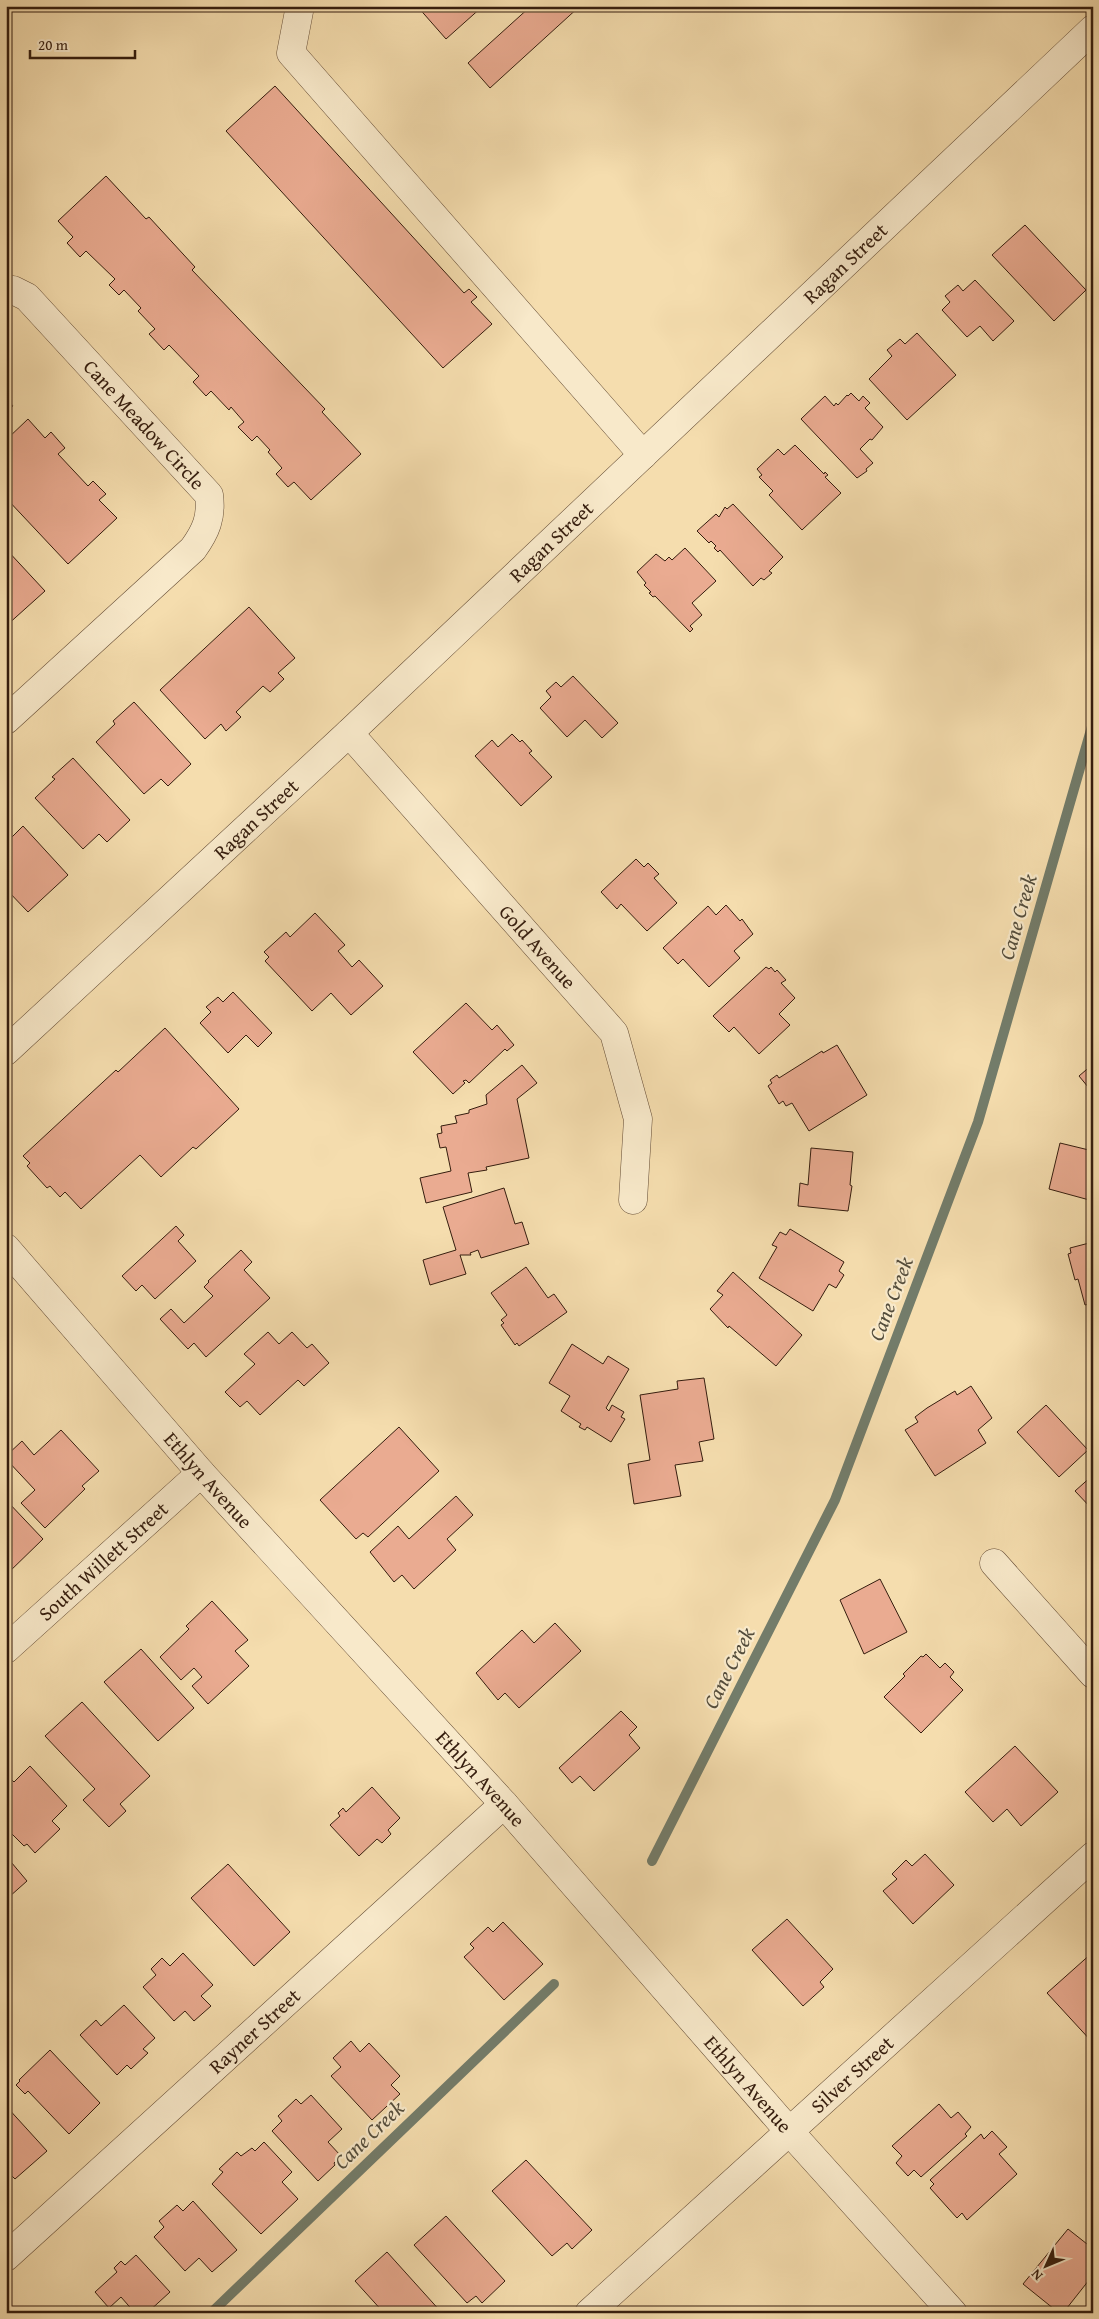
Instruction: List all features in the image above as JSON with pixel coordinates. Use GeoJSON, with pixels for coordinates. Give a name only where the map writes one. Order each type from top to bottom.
{"type":"FeatureCollection","features":[{"type":"Feature","properties":{"kind":"street"},"geometry":{"type":"LineString","coordinates":[[300,6],[291,53],[643,455]]}},
{"type":"Feature","properties":{"kind":"street","name":"Ragan Street"},"geometry":{"type":"LineString","coordinates":[[6,1050],[349,733],[1093,29]]}},
{"type":"Feature","properties":{"kind":"street","name":"Cane Meadow Circle"},"geometry":{"type":"LineString","coordinates":[[6,291],[13,290],[27,296],[209,496],[211,510],[206,530],[193,549],[6,720]]}},
{"type":"Feature","properties":{"kind":"street","name":"Gold Avenue"},"geometry":{"type":"LineString","coordinates":[[349,733],[614,1033],[638,1119],[633,1200]]}},
{"type":"Feature","properties":{"kind":"street","name":"Ethlyn Avenue"},"geometry":{"type":"LineString","coordinates":[[6,1248],[201,1473],[504,1804],[789,2131],[952,2313]]}},
{"type":"Feature","properties":{"kind":"street","name":"South Willett Street"},"geometry":{"type":"LineString","coordinates":[[6,1649],[201,1473]]}},
{"type":"Feature","properties":{"kind":"street"},"geometry":{"type":"LineString","coordinates":[[994,1564],[1093,1674]]}},
{"type":"Feature","properties":{"kind":"street","name":"Rayner Street"},"geometry":{"type":"LineString","coordinates":[[6,2257],[504,1804]]}},
{"type":"Feature","properties":{"kind":"street","name":"Silver Street"},"geometry":{"type":"LineString","coordinates":[[589,2313],[1093,1856]]}},
{"type":"Feature","properties":{"kind":"building"},"geometry":{"type":"Polygon","coordinates":[[[417,6],[483,6],[446,39],[417,6]]]}},
{"type":"Feature","properties":{"kind":"building"},"geometry":{"type":"Polygon","coordinates":[[[531,6],[580,6],[490,88],[468,63],[531,6]]]}},
{"type":"Feature","properties":{"kind":"building"},"geometry":{"type":"Polygon","coordinates":[[[275,86],[464,293],[469,289],[477,297],[471,302],[492,324],[443,368],[226,131],[275,86]]]}},
{"type":"Feature","properties":{"kind":"building"},"geometry":{"type":"Polygon","coordinates":[[[106,176],[146,219],[149,217],[195,267],[192,270],[325,409],[322,412],[361,454],[311,500],[294,482],[288,487],[276,474],[282,468],[268,452],[270,450],[257,436],[252,441],[238,427],[244,422],[231,407],[229,410],[211,391],[206,396],[193,382],[199,376],[169,345],[164,350],[149,334],[155,329],[138,311],[141,308],[124,290],[119,295],[109,285],[115,279],[86,251],[80,257],[67,243],[73,237],[58,221],[106,176]]]}},
{"type":"Feature","properties":{"kind":"building"},"geometry":{"type":"Polygon","coordinates":[[[1025,225],[1086,290],[1054,321],[992,255],[1025,225]]]}},
{"type":"Feature","properties":{"kind":"building"},"geometry":{"type":"Polygon","coordinates":[[[975,280],[1014,321],[993,341],[980,326],[967,337],[942,310],[950,302],[945,296],[958,285],[963,291],[975,280]]]}},
{"type":"Feature","properties":{"kind":"building"},"geometry":{"type":"Polygon","coordinates":[[[917,333],[956,375],[907,420],[869,379],[892,356],[887,350],[900,339],[905,344],[917,333]]]}},
{"type":"Feature","properties":{"kind":"building"},"geometry":{"type":"Polygon","coordinates":[[[851,393],[859,401],[863,396],[870,403],[865,408],[883,427],[872,440],[870,439],[860,449],[873,463],[866,469],[867,471],[857,478],[801,419],[825,396],[834,406],[836,403],[838,405],[851,393]]]}},
{"type":"Feature","properties":{"kind":"building"},"geometry":{"type":"Polygon","coordinates":[[[6,398],[13,406],[6,412],[6,398]]]}},
{"type":"Feature","properties":{"kind":"building"},"geometry":{"type":"Polygon","coordinates":[[[28,419],[45,438],[51,432],[65,448],[58,454],[88,486],[93,481],[106,494],[99,500],[117,518],[68,564],[6,498],[6,440],[28,419]]]}},
{"type":"Feature","properties":{"kind":"building"},"geometry":{"type":"Polygon","coordinates":[[[795,445],[824,474],[825,472],[828,475],[825,477],[841,493],[802,530],[769,495],[773,491],[759,477],[762,475],[757,469],[778,449],[784,455],[795,445]]]}},
{"type":"Feature","properties":{"kind":"building"},"geometry":{"type":"Polygon","coordinates":[[[733,504],[783,557],[769,571],[772,573],[764,580],[761,578],[753,586],[720,550],[718,552],[714,548],[716,546],[711,541],[709,543],[697,531],[716,514],[719,517],[725,507],[727,509],[733,504]]]}},
{"type":"Feature","properties":{"kind":"building"},"geometry":{"type":"Polygon","coordinates":[[[685,548],[716,581],[692,603],[702,615],[690,626],[693,629],[690,632],[655,596],[653,597],[649,593],[651,592],[644,585],[646,583],[637,572],[656,554],[665,561],[669,557],[672,560],[685,548]]]}},
{"type":"Feature","properties":{"kind":"building"},"geometry":{"type":"Polygon","coordinates":[[[6,549],[45,591],[6,626],[6,549]]]}},
{"type":"Feature","properties":{"kind":"building"},"geometry":{"type":"Polygon","coordinates":[[[249,607],[295,658],[278,673],[284,679],[270,692],[263,686],[236,712],[241,717],[226,731],[221,724],[205,739],[160,690],[249,607]]]}},
{"type":"Feature","properties":{"kind":"building"},"geometry":{"type":"Polygon","coordinates":[[[573,676],[618,723],[602,738],[585,720],[567,737],[540,708],[551,697],[546,691],[556,682],[561,687],[573,676]]]}},
{"type":"Feature","properties":{"kind":"building"},"geometry":{"type":"Polygon","coordinates":[[[134,702],[191,764],[168,786],[161,779],[144,794],[96,742],[115,724],[113,721],[134,702]]]}},
{"type":"Feature","properties":{"kind":"building"},"geometry":{"type":"Polygon","coordinates":[[[512,734],[520,742],[522,740],[532,751],[529,753],[552,777],[521,806],[475,756],[492,740],[498,747],[512,734]]]}},
{"type":"Feature","properties":{"kind":"building"},"geometry":{"type":"Polygon","coordinates":[[[73,758],[130,820],[107,842],[99,834],[83,849],[35,798],[55,779],[52,777],[73,758]]]}},
{"type":"Feature","properties":{"kind":"building"},"geometry":{"type":"Polygon","coordinates":[[[23,826],[68,875],[28,912],[6,889],[6,830],[12,837],[23,826]]]}},
{"type":"Feature","properties":{"kind":"building"},"geometry":{"type":"Polygon","coordinates":[[[636,859],[644,867],[648,863],[659,874],[654,878],[677,903],[647,931],[621,904],[617,909],[601,892],[636,859]]]}},
{"type":"Feature","properties":{"kind":"building"},"geometry":{"type":"Polygon","coordinates":[[[726,905],[740,921],[742,919],[753,934],[734,951],[740,958],[709,987],[683,959],[678,964],[663,948],[708,906],[716,915],[726,905]]]}},
{"type":"Feature","properties":{"kind":"building"},"geometry":{"type":"Polygon","coordinates":[[[315,913],[345,945],[338,951],[352,967],[359,960],[383,986],[351,1015],[331,993],[312,1011],[265,961],[269,957],[264,952],[286,932],[290,937],[315,913]]]}},
{"type":"Feature","properties":{"kind":"building"},"geometry":{"type":"Polygon","coordinates":[[[766,967],[769,969],[771,967],[775,972],[777,970],[786,980],[781,983],[795,998],[779,1014],[790,1025],[759,1054],[734,1027],[729,1032],[713,1016],[766,967]]]}},
{"type":"Feature","properties":{"kind":"building"},"geometry":{"type":"Polygon","coordinates":[[[233,992],[272,1033],[258,1047],[246,1035],[228,1053],[200,1023],[211,1012],[206,1007],[218,997],[223,1002],[233,992]]]}},
{"type":"Feature","properties":{"kind":"building"},"geometry":{"type":"Polygon","coordinates":[[[466,1003],[492,1030],[497,1025],[514,1045],[507,1051],[505,1049],[469,1083],[466,1080],[463,1081],[465,1083],[453,1094],[413,1052],[466,1003]]]}},
{"type":"Feature","properties":{"kind":"building"},"geometry":{"type":"Polygon","coordinates":[[[165,1028],[239,1109],[196,1149],[193,1147],[161,1177],[140,1155],[81,1209],[65,1192],[60,1197],[50,1186],[47,1188],[27,1166],[30,1163],[23,1156],[116,1070],[118,1072],[165,1028]]]}},
{"type":"Feature","properties":{"kind":"building"},"geometry":{"type":"Polygon","coordinates":[[[837,1045],[867,1095],[809,1131],[792,1103],[786,1106],[783,1101],[779,1104],[768,1086],[772,1083],[770,1080],[777,1075],[779,1078],[822,1051],[823,1053],[837,1045]]]}},
{"type":"Feature","properties":{"kind":"building"},"geometry":{"type":"Polygon","coordinates":[[[1093,1064],[1093,1093],[1079,1076],[1093,1064]]]}},
{"type":"Feature","properties":{"kind":"building"},"geometry":{"type":"Polygon","coordinates":[[[522,1065],[537,1083],[517,1099],[529,1158],[486,1167],[487,1170],[468,1173],[472,1192],[426,1203],[420,1178],[451,1171],[446,1147],[440,1148],[437,1134],[442,1133],[441,1126],[457,1123],[455,1116],[469,1113],[469,1110],[487,1104],[486,1095],[522,1065]]]}},
{"type":"Feature","properties":{"kind":"building"},"geometry":{"type":"Polygon","coordinates":[[[1060,1143],[1093,1151],[1093,1201],[1049,1189],[1060,1143]]]}},
{"type":"Feature","properties":{"kind":"building"},"geometry":{"type":"Polygon","coordinates":[[[811,1148],[853,1152],[850,1185],[852,1186],[848,1211],[798,1206],[800,1183],[808,1185],[811,1148]]]}},
{"type":"Feature","properties":{"kind":"building"},"geometry":{"type":"Polygon","coordinates":[[[504,1188],[515,1224],[522,1222],[529,1244],[481,1258],[478,1250],[470,1253],[471,1255],[460,1255],[466,1274],[430,1285],[423,1260],[456,1250],[443,1207],[504,1188]]]}},
{"type":"Feature","properties":{"kind":"building"},"geometry":{"type":"Polygon","coordinates":[[[176,1226],[184,1235],[178,1241],[196,1261],[155,1299],[142,1285],[136,1291],[122,1276],[176,1226]]]}},
{"type":"Feature","properties":{"kind":"building"},"geometry":{"type":"Polygon","coordinates":[[[790,1229],[844,1262],[839,1271],[844,1275],[836,1288],[829,1284],[813,1311],[759,1278],[777,1247],[772,1245],[780,1232],[786,1235],[790,1229]]]}},
{"type":"Feature","properties":{"kind":"building"},"geometry":{"type":"Polygon","coordinates":[[[1093,1242],[1093,1303],[1085,1305],[1078,1279],[1075,1280],[1068,1254],[1071,1253],[1070,1248],[1093,1242]]]}},
{"type":"Feature","properties":{"kind":"building"},"geometry":{"type":"Polygon","coordinates":[[[241,1250],[252,1262],[244,1270],[270,1298],[206,1357],[194,1343],[188,1349],[160,1319],[171,1309],[184,1323],[213,1296],[204,1287],[208,1281],[241,1250]]]}},
{"type":"Feature","properties":{"kind":"building"},"geometry":{"type":"Polygon","coordinates":[[[526,1267],[548,1298],[554,1294],[567,1312],[519,1346],[517,1343],[515,1345],[501,1325],[504,1323],[501,1320],[507,1315],[491,1293],[526,1267]]]}},
{"type":"Feature","properties":{"kind":"building"},"geometry":{"type":"Polygon","coordinates":[[[733,1272],[802,1335],[776,1366],[729,1326],[728,1328],[710,1309],[723,1295],[717,1291],[733,1272]]]}},
{"type":"Feature","properties":{"kind":"building"},"geometry":{"type":"Polygon","coordinates":[[[268,1332],[279,1344],[292,1332],[307,1348],[312,1344],[329,1363],[304,1386],[298,1380],[260,1415],[247,1401],[240,1407],[225,1392],[255,1364],[244,1354],[268,1332]]]}},
{"type":"Feature","properties":{"kind":"building"},"geometry":{"type":"Polygon","coordinates":[[[572,1344],[603,1364],[608,1356],[629,1369],[606,1408],[609,1411],[612,1405],[624,1412],[621,1417],[625,1419],[611,1442],[587,1427],[585,1430],[579,1427],[581,1424],[561,1411],[570,1396],[549,1383],[572,1344]]]}},
{"type":"Feature","properties":{"kind":"building"},"geometry":{"type":"Polygon","coordinates":[[[704,1378],[714,1439],[699,1442],[703,1461],[675,1465],[681,1496],[634,1504],[628,1464],[650,1460],[640,1395],[678,1389],[677,1381],[704,1378]]]}},
{"type":"Feature","properties":{"kind":"building"},"geometry":{"type":"Polygon","coordinates":[[[971,1386],[992,1418],[978,1430],[986,1443],[935,1476],[905,1430],[918,1422],[915,1417],[927,1408],[955,1391],[957,1395],[971,1386]]]}},
{"type":"Feature","properties":{"kind":"building"},"geometry":{"type":"Polygon","coordinates":[[[1046,1405],[1088,1450],[1059,1477],[1017,1432],[1046,1405]]]}},
{"type":"Feature","properties":{"kind":"building"},"geometry":{"type":"Polygon","coordinates":[[[399,1427],[439,1471],[368,1537],[363,1533],[356,1539],[320,1500],[399,1427]]]}},
{"type":"Feature","properties":{"kind":"building"},"geometry":{"type":"Polygon","coordinates":[[[61,1430],[99,1471],[82,1486],[85,1489],[45,1528],[21,1503],[35,1490],[6,1459],[6,1456],[22,1441],[34,1455],[61,1430]]]}},
{"type":"Feature","properties":{"kind":"building"},"geometry":{"type":"Polygon","coordinates":[[[1093,1475],[1093,1510],[1075,1491],[1093,1475]]]}},
{"type":"Feature","properties":{"kind":"building"},"geometry":{"type":"Polygon","coordinates":[[[456,1496],[473,1515],[447,1539],[456,1550],[414,1589],[402,1575],[394,1582],[370,1552],[398,1526],[409,1539],[456,1496]]]}},
{"type":"Feature","properties":{"kind":"building"},"geometry":{"type":"Polygon","coordinates":[[[6,1500],[43,1539],[7,1574],[6,1573],[6,1500]]]}},
{"type":"Feature","properties":{"kind":"building"},"geometry":{"type":"Polygon","coordinates":[[[880,1579],[907,1632],[864,1654],[840,1600],[880,1579]]]}},
{"type":"Feature","properties":{"kind":"building"},"geometry":{"type":"Polygon","coordinates":[[[212,1601],[248,1640],[235,1651],[249,1666],[208,1704],[192,1686],[202,1677],[194,1668],[181,1680],[160,1657],[189,1629],[186,1626],[212,1601]]]}},
{"type":"Feature","properties":{"kind":"building"},"geometry":{"type":"Polygon","coordinates":[[[555,1623],[581,1651],[519,1708],[505,1693],[498,1700],[476,1673],[522,1630],[534,1643],[555,1623]]]}},
{"type":"Feature","properties":{"kind":"building"},"geometry":{"type":"Polygon","coordinates":[[[141,1649],[194,1708],[158,1741],[104,1682],[141,1649]]]}},
{"type":"Feature","properties":{"kind":"building"},"geometry":{"type":"Polygon","coordinates":[[[926,1654],[940,1668],[945,1663],[954,1672],[950,1677],[963,1690],[921,1733],[884,1697],[905,1676],[903,1674],[921,1656],[923,1657],[926,1654]]]}},
{"type":"Feature","properties":{"kind":"building"},"geometry":{"type":"Polygon","coordinates":[[[82,1702],[150,1776],[120,1804],[126,1811],[109,1827],[83,1800],[95,1789],[45,1736],[82,1702]]]}},
{"type":"Feature","properties":{"kind":"building"},"geometry":{"type":"Polygon","coordinates":[[[621,1711],[637,1727],[629,1735],[640,1748],[594,1791],[580,1776],[572,1783],[559,1768],[621,1711]]]}},
{"type":"Feature","properties":{"kind":"building"},"geometry":{"type":"Polygon","coordinates":[[[1015,1746],[1058,1792],[1021,1826],[1007,1809],[993,1822],[965,1792],[1015,1746]]]}},
{"type":"Feature","properties":{"kind":"building"},"geometry":{"type":"Polygon","coordinates":[[[30,1766],[67,1806],[52,1821],[60,1829],[35,1853],[27,1844],[24,1846],[6,1828],[6,1782],[10,1778],[14,1782],[30,1766]]]}},
{"type":"Feature","properties":{"kind":"building"},"geometry":{"type":"Polygon","coordinates":[[[372,1787],[400,1818],[388,1830],[391,1834],[382,1843],[377,1839],[359,1856],[330,1825],[340,1816],[338,1813],[343,1808],[346,1812],[372,1787]]]}},
{"type":"Feature","properties":{"kind":"building"},"geometry":{"type":"Polygon","coordinates":[[[925,1854],[954,1885],[913,1924],[883,1891],[897,1879],[892,1874],[906,1860],[912,1866],[925,1854]]]}},
{"type":"Feature","properties":{"kind":"building"},"geometry":{"type":"Polygon","coordinates":[[[6,1856],[27,1881],[9,1897],[6,1894],[6,1856]]]}},
{"type":"Feature","properties":{"kind":"building"},"geometry":{"type":"Polygon","coordinates":[[[228,1864],[290,1932],[254,1966],[191,1898],[228,1864]]]}},
{"type":"Feature","properties":{"kind":"building"},"geometry":{"type":"Polygon","coordinates":[[[787,1919],[833,1969],[820,1982],[824,1987],[803,2006],[752,1950],[787,1919]]]}},
{"type":"Feature","properties":{"kind":"building"},"geometry":{"type":"Polygon","coordinates":[[[503,1922],[543,1964],[504,2000],[464,1957],[474,1948],[470,1944],[488,1927],[493,1932],[503,1922]]]}},
{"type":"Feature","properties":{"kind":"building"},"geometry":{"type":"Polygon","coordinates":[[[1093,1952],[1093,2043],[1047,1993],[1093,1952]]]}},
{"type":"Feature","properties":{"kind":"building"},"geometry":{"type":"Polygon","coordinates":[[[183,1953],[213,1985],[201,1996],[211,2006],[194,2021],[185,2011],[174,2021],[143,1987],[156,1975],[151,1969],[162,1958],[170,1966],[183,1953]]]}},
{"type":"Feature","properties":{"kind":"building"},"geometry":{"type":"Polygon","coordinates":[[[124,2005],[155,2038],[143,2049],[148,2053],[131,2069],[127,2065],[117,2075],[80,2035],[96,2020],[101,2026],[124,2005]]]}},
{"type":"Feature","properties":{"kind":"building"},"geometry":{"type":"Polygon","coordinates":[[[351,2041],[360,2052],[369,2043],[400,2076],[391,2085],[400,2094],[372,2120],[331,2076],[341,2067],[333,2058],[351,2041]]]}},
{"type":"Feature","properties":{"kind":"building"},"geometry":{"type":"Polygon","coordinates":[[[50,2050],[100,2103],[69,2134],[28,2091],[25,2094],[16,2085],[50,2050]]]}},
{"type":"Feature","properties":{"kind":"building"},"geometry":{"type":"Polygon","coordinates":[[[311,2095],[342,2129],[328,2142],[341,2156],[334,2163],[335,2165],[318,2181],[272,2131],[282,2121],[278,2116],[296,2099],[301,2104],[311,2095]]]}},
{"type":"Feature","properties":{"kind":"building"},"geometry":{"type":"Polygon","coordinates":[[[939,2104],[951,2118],[958,2112],[971,2127],[965,2134],[967,2136],[921,2177],[914,2170],[908,2176],[896,2163],[902,2156],[892,2146],[939,2104]]]}},
{"type":"Feature","properties":{"kind":"building"},"geometry":{"type":"Polygon","coordinates":[[[6,2106],[47,2151],[15,2179],[6,2170],[6,2106]]]}},
{"type":"Feature","properties":{"kind":"building"},"geometry":{"type":"Polygon","coordinates":[[[992,2131],[1007,2147],[999,2154],[1017,2174],[967,2220],[962,2213],[957,2218],[930,2188],[934,2184],[930,2180],[981,2134],[984,2139],[992,2131]]]}},
{"type":"Feature","properties":{"kind":"building"},"geometry":{"type":"Polygon","coordinates":[[[264,2142],[292,2172],[282,2182],[298,2199],[261,2234],[212,2184],[223,2172],[219,2169],[237,2152],[241,2156],[252,2148],[255,2151],[264,2142]]]}},
{"type":"Feature","properties":{"kind":"building"},"geometry":{"type":"Polygon","coordinates":[[[526,2160],[592,2230],[572,2249],[567,2243],[552,2256],[492,2191],[526,2160]]]}},
{"type":"Feature","properties":{"kind":"building"},"geometry":{"type":"Polygon","coordinates":[[[193,2201],[237,2250],[212,2272],[199,2258],[185,2271],[154,2237],[164,2227],[159,2221],[177,2205],[183,2211],[193,2201]]]}},
{"type":"Feature","properties":{"kind":"building"},"geometry":{"type":"Polygon","coordinates":[[[446,2216],[505,2281],[482,2303],[476,2296],[467,2303],[414,2245],[446,2216]]]}},
{"type":"Feature","properties":{"kind":"building"},"geometry":{"type":"Polygon","coordinates":[[[1068,2229],[1087,2244],[1093,2237],[1093,2275],[1063,2313],[1059,2313],[1023,2284],[1068,2229]]]}},
{"type":"Feature","properties":{"kind":"building"},"geometry":{"type":"Polygon","coordinates":[[[387,2252],[442,2313],[384,2313],[355,2281],[387,2252]]]}},
{"type":"Feature","properties":{"kind":"building"},"geometry":{"type":"Polygon","coordinates":[[[136,2255],[170,2292],[147,2313],[135,2313],[121,2297],[109,2308],[95,2292],[117,2272],[114,2268],[121,2261],[125,2265],[136,2255]]]}},
{"type":"Feature","properties":{"kind":"waterway","name":"Cane Creek"},"geometry":{"type":"LineString","coordinates":[[652,1861],[835,1500],[978,1122],[1093,723]]}},
{"type":"Feature","properties":{"kind":"waterway","name":"Cane Creek"},"geometry":{"type":"LineString","coordinates":[[211,2313],[554,1984]]}}]}
